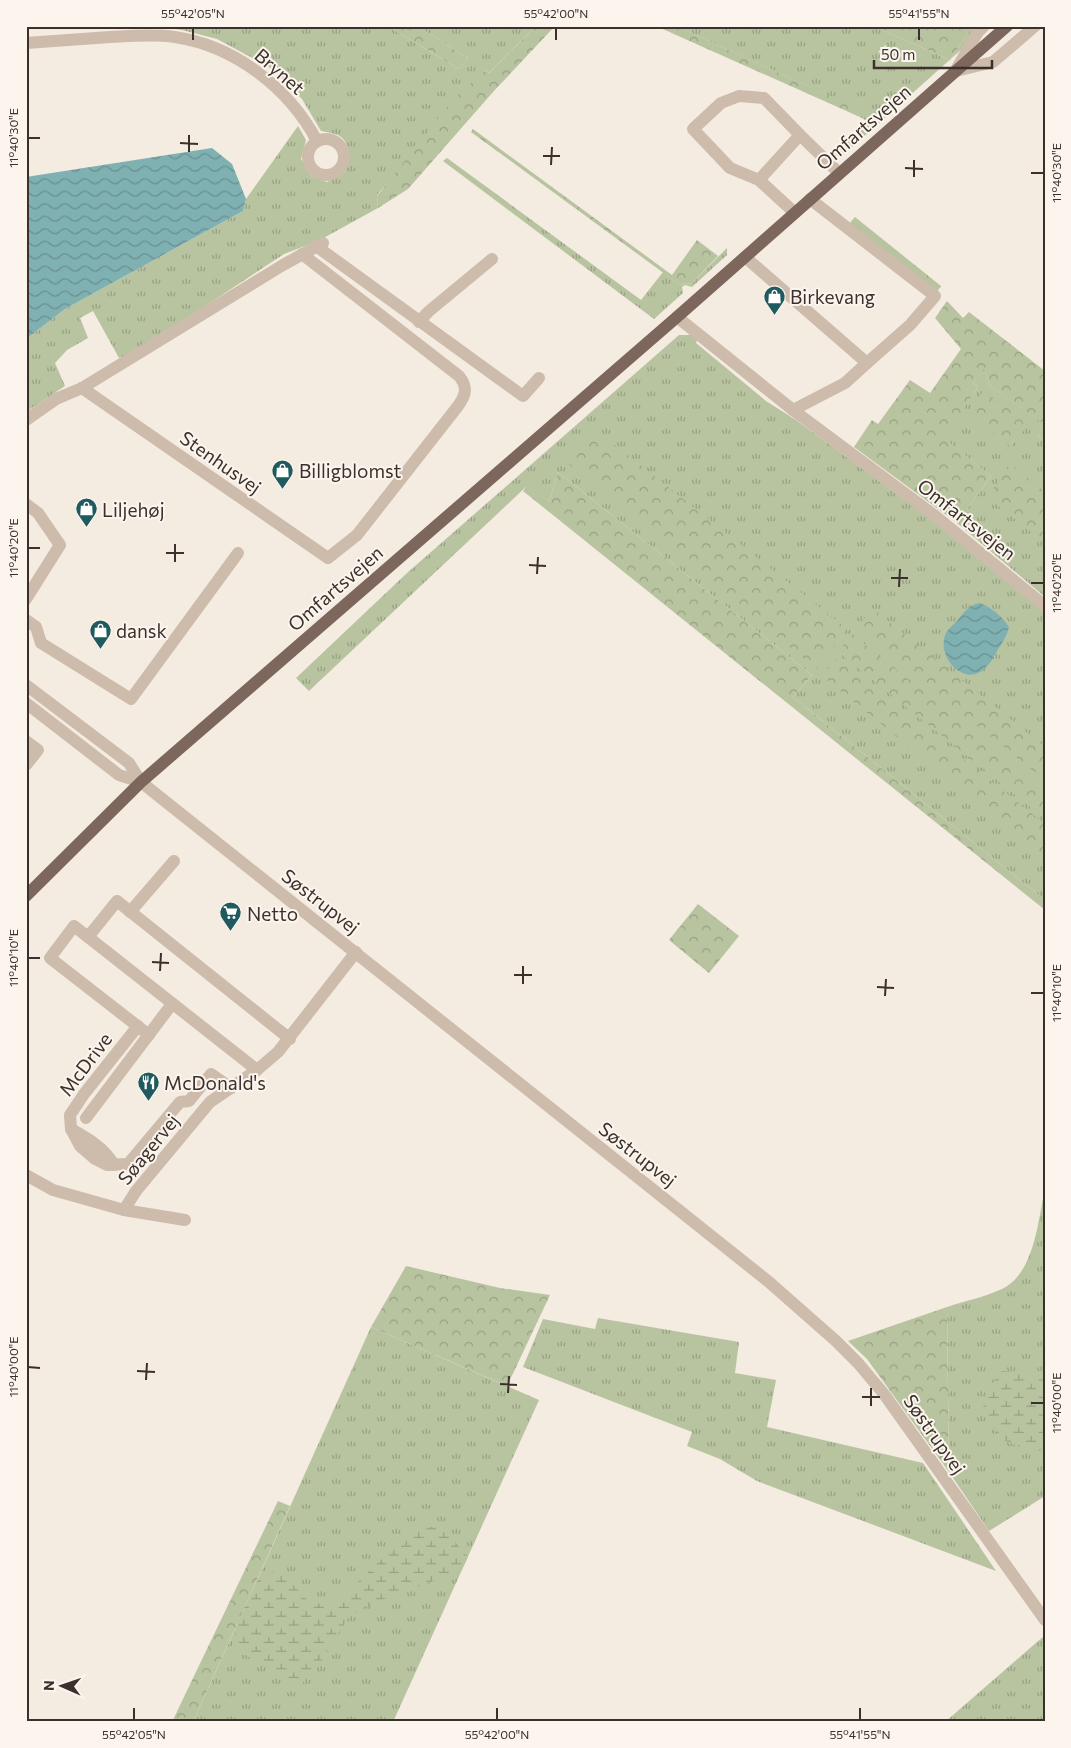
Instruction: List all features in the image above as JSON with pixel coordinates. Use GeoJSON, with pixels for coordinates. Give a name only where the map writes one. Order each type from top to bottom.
{"type":"FeatureCollection","features":[{"type":"Feature","properties":{"kind":"main road","name":"Omfartsvejen"},"geometry":{"type":"LineString","coordinates":[[26,896],[141,782],[677,317],[1007,26]]}},
{"type":"Feature","properties":{"kind":"street"},"geometry":{"type":"LineString","coordinates":[[956,71],[978,32],[984,26]]}},
{"type":"Feature","properties":{"kind":"street"},"geometry":{"type":"LineString","coordinates":[[956,71],[993,62],[1036,26]]}},
{"type":"Feature","properties":{"kind":"street","name":"Brynet"},"geometry":{"type":"LineString","coordinates":[[26,42],[139,36],[174,37],[218,49],[248,66],[279,90],[311,129],[318,141]]}},
{"type":"Feature","properties":{"kind":"street"},"geometry":{"type":"LineString","coordinates":[[796,213],[759,180],[730,168],[693,129],[722,103],[739,96],[764,98],[840,173]]}},
{"type":"Feature","properties":{"kind":"street"},"geometry":{"type":"LineString","coordinates":[[759,180],[800,135]]}},
{"type":"Feature","properties":{"kind":"street"},"geometry":{"type":"LineString","coordinates":[[793,410],[845,383],[910,325],[935,296],[810,199]]}},
{"type":"Feature","properties":{"kind":"street"},"geometry":{"type":"LineString","coordinates":[[26,420],[56,400],[82,388],[302,254],[320,245],[419,322],[522,396],[539,378]]}},
{"type":"Feature","properties":{"kind":"street","name":"Stenhusvej"},"geometry":{"type":"LineString","coordinates":[[82,388],[328,558],[357,535],[458,406],[466,389],[459,376],[302,254]]}},
{"type":"Feature","properties":{"kind":"street"},"geometry":{"type":"LineString","coordinates":[[745,257],[867,363]]}},
{"type":"Feature","properties":{"kind":"street"},"geometry":{"type":"LineString","coordinates":[[419,322],[428,312],[492,259]]}},
{"type":"Feature","properties":{"kind":"street","name":"Omfartsvejen"},"geometry":{"type":"LineString","coordinates":[[677,317],[793,410],[934,515],[1045,606]]}},
{"type":"Feature","properties":{"kind":"street"},"geometry":{"type":"LineString","coordinates":[[26,504],[38,513],[60,545],[26,599]]}},
{"type":"Feature","properties":{"kind":"street"},"geometry":{"type":"LineString","coordinates":[[26,620],[36,627],[41,643],[131,699],[238,553]]}},
{"type":"Feature","properties":{"kind":"street"},"geometry":{"type":"LineString","coordinates":[[26,685],[129,763],[141,782]]}},
{"type":"Feature","properties":{"kind":"street"},"geometry":{"type":"LineString","coordinates":[[26,702],[119,775],[141,782]]}},
{"type":"Feature","properties":{"kind":"street"},"geometry":{"type":"LineString","coordinates":[[26,741],[38,750],[26,765]]}},
{"type":"Feature","properties":{"kind":"street","name":"Søstrupvej"},"geometry":{"type":"LineString","coordinates":[[141,782],[769,1282],[836,1341],[858,1363],[884,1394],[1045,1620]]}},
{"type":"Feature","properties":{"kind":"street"},"geometry":{"type":"LineString","coordinates":[[130,912],[174,861]]}},
{"type":"Feature","properties":{"kind":"street"},"geometry":{"type":"LineString","coordinates":[[88,937],[117,901],[290,1039]]}},
{"type":"Feature","properties":{"kind":"street"},"geometry":{"type":"LineString","coordinates":[[149,1035],[50,958],[74,926],[257,1070]]}},
{"type":"Feature","properties":{"kind":"street","name":"Søagervej"},"geometry":{"type":"LineString","coordinates":[[26,1175],[53,1190],[124,1210],[136,1191],[210,1102],[257,1070],[290,1039],[356,952]]}},
{"type":"Feature","properties":{"kind":"street"},"geometry":{"type":"LineString","coordinates":[[86,1118],[172,1004]]}},
{"type":"Feature","properties":{"kind":"street","name":"McDrive"},"geometry":{"type":"LineString","coordinates":[[138,1026],[70,1114],[71,1128],[80,1146],[95,1159],[114,1165],[128,1164],[180,1102],[189,1101],[211,1074],[231,1088]]}},
{"type":"Feature","properties":{"kind":"street"},"geometry":{"type":"LineString","coordinates":[[124,1210],[185,1220]]}},
{"type":"Feature","properties":{"kind":"green space"},"geometry":{"type":"Polygon","coordinates":[[[156,26],[388,26],[459,69],[468,58],[417,26],[536,26],[489,73],[486,70],[377,195],[378,208],[318,241],[284,254],[134,353],[119,358],[93,311],[80,318],[88,338],[67,350],[55,363],[65,386],[26,412],[26,339],[65,309],[243,211],[246,199],[298,126],[306,140],[301,159],[311,176],[327,182],[345,172],[348,162],[346,142],[338,135],[321,131],[302,99],[269,67],[217,39],[182,30],[156,26]]]}},
{"type":"Feature","properties":{"kind":"green space"},"geometry":{"type":"Polygon","coordinates":[[[388,26],[417,26],[468,58],[459,69],[388,26]]]}},
{"type":"Feature","properties":{"kind":"green space"},"geometry":{"type":"Polygon","coordinates":[[[536,26],[555,26],[493,92],[408,189],[378,208],[377,196],[456,96],[486,70],[489,73],[536,26]]]}},
{"type":"Feature","properties":{"kind":"green space"},"geometry":{"type":"Polygon","coordinates":[[[656,26],[676,26],[854,107],[860,117],[656,26]]]}},
{"type":"Feature","properties":{"kind":"green space"},"geometry":{"type":"Polygon","coordinates":[[[676,26],[873,26],[950,60],[841,157],[831,156],[869,122],[860,117],[853,107],[676,26]]]}},
{"type":"Feature","properties":{"kind":"green space"},"geometry":{"type":"Polygon","coordinates":[[[873,26],[973,26],[950,60],[873,26]]]}},
{"type":"Feature","properties":{"kind":"green space"},"geometry":{"type":"Polygon","coordinates":[[[973,26],[980,26],[963,48],[951,59],[973,26]]]}},
{"type":"Feature","properties":{"kind":"green space"},"geometry":{"type":"Polygon","coordinates":[[[473,129],[672,275],[697,240],[718,256],[691,284],[685,283],[680,285],[471,132],[473,129]]]}},
{"type":"Feature","properties":{"kind":"green space"},"geometry":{"type":"Polygon","coordinates":[[[447,158],[641,300],[663,272],[680,285],[685,283],[691,284],[727,248],[727,255],[692,287],[685,285],[682,287],[683,293],[654,319],[443,161],[447,158]]]}},
{"type":"Feature","properties":{"kind":"green space"},"geometry":{"type":"Polygon","coordinates":[[[855,217],[941,286],[936,293],[849,224],[855,217]]]}},
{"type":"Feature","properties":{"kind":"green space"},"geometry":{"type":"Polygon","coordinates":[[[947,301],[963,318],[969,312],[1045,371],[1045,442],[1038,436],[1044,424],[990,386],[984,369],[973,383],[978,387],[944,438],[991,476],[957,523],[854,447],[872,420],[878,424],[910,380],[930,393],[961,349],[935,318],[947,301]]]}},
{"type":"Feature","properties":{"kind":"green space"},"geometry":{"type":"Polygon","coordinates":[[[679,335],[691,335],[698,338],[696,343],[766,401],[796,420],[935,522],[1045,611],[1045,900],[793,697],[812,675],[558,472],[549,502],[528,485],[309,691],[296,678],[407,573],[679,335]]]}},
{"type":"Feature","properties":{"kind":"green space"},"geometry":{"type":"Polygon","coordinates":[[[984,368],[990,386],[1045,424],[1038,436],[1045,442],[1045,597],[957,523],[991,476],[943,438],[978,387],[973,383],[984,368]]]}},
{"type":"Feature","properties":{"kind":"green space"},"geometry":{"type":"Polygon","coordinates":[[[983,391],[1029,423],[1011,447],[967,413],[983,391]]]}},
{"type":"Feature","properties":{"kind":"green space"},"geometry":{"type":"Polygon","coordinates":[[[596,430],[847,629],[816,669],[565,461],[596,430]]]}},
{"type":"Feature","properties":{"kind":"green space"},"geometry":{"type":"Polygon","coordinates":[[[1011,465],[1045,492],[1045,543],[987,497],[1011,465]]]}},
{"type":"Feature","properties":{"kind":"green space"},"geometry":{"type":"Polygon","coordinates":[[[558,472],[812,675],[793,697],[1045,900],[1045,910],[523,491],[528,484],[549,502],[558,472]]]}},
{"type":"Feature","properties":{"kind":"green space"},"geometry":{"type":"Polygon","coordinates":[[[872,608],[1045,747],[1045,780],[856,630],[872,608]]]}},
{"type":"Feature","properties":{"kind":"green space"},"geometry":{"type":"Polygon","coordinates":[[[852,634],[1045,789],[1045,819],[838,652],[852,634]]]}},
{"type":"Feature","properties":{"kind":"green space"},"geometry":{"type":"Polygon","coordinates":[[[836,658],[1045,824],[1045,857],[822,676],[836,658]]]}},
{"type":"Feature","properties":{"kind":"green space"},"geometry":{"type":"Polygon","coordinates":[[[698,904],[739,936],[709,973],[669,940],[698,904]]]}},
{"type":"Feature","properties":{"kind":"green space"},"geometry":{"type":"Polygon","coordinates":[[[1045,1188],[1045,1496],[989,1531],[949,1472],[947,1307],[1002,1289],[1022,1271],[1037,1230],[1045,1188]]]}},
{"type":"Feature","properties":{"kind":"green space"},"geometry":{"type":"Polygon","coordinates":[[[406,1266],[500,1288],[550,1295],[507,1386],[371,1327],[406,1266]]]}},
{"type":"Feature","properties":{"kind":"green space"},"geometry":{"type":"Polygon","coordinates":[[[947,1307],[949,1472],[867,1359],[848,1341],[947,1307]]]}},
{"type":"Feature","properties":{"kind":"green space"},"geometry":{"type":"Polygon","coordinates":[[[598,1318],[739,1342],[735,1373],[776,1380],[767,1427],[923,1463],[996,1571],[757,1481],[720,1459],[687,1446],[692,1432],[523,1367],[543,1319],[595,1329],[598,1318]]]}},
{"type":"Feature","properties":{"kind":"green space"},"geometry":{"type":"Polygon","coordinates":[[[371,1327],[539,1400],[393,1722],[193,1722],[371,1327]]]}},
{"type":"Feature","properties":{"kind":"green space"},"geometry":{"type":"Polygon","coordinates":[[[1045,1369],[1045,1446],[1037,1454],[1001,1439],[982,1410],[998,1371],[1037,1373],[1045,1369]]]}},
{"type":"Feature","properties":{"kind":"green space"},"geometry":{"type":"Polygon","coordinates":[[[278,1501],[290,1506],[193,1722],[172,1722],[278,1501]]]}},
{"type":"Feature","properties":{"kind":"green space"},"geometry":{"type":"Polygon","coordinates":[[[441,1526],[468,1557],[461,1571],[376,1602],[350,1615],[320,1663],[300,1686],[232,1647],[238,1621],[260,1575],[281,1571],[312,1605],[340,1599],[413,1529],[441,1526]]]}},
{"type":"Feature","properties":{"kind":"green space"},"geometry":{"type":"Polygon","coordinates":[[[1044,1636],[1045,1722],[945,1722],[1044,1636]]]}},
{"type":"Feature","properties":{"kind":"water"},"geometry":{"type":"Polygon","coordinates":[[[212,148],[232,164],[246,199],[243,211],[65,309],[26,339],[26,177],[212,148]]]}},
{"type":"Feature","properties":{"kind":"water"},"geometry":{"type":"Polygon","coordinates":[[[980,603],[989,607],[1009,627],[989,664],[978,673],[969,675],[954,667],[948,660],[944,642],[946,633],[964,613],[972,606],[980,603]]]}},
{"type":"Feature","properties":{"kind":"place","name":"Birkevang"},"geometry":{"type":"Point","coordinates":[774,315]}},
{"type":"Feature","properties":{"kind":"place","name":"Billigblomst"},"geometry":{"type":"Point","coordinates":[283,489]}},
{"type":"Feature","properties":{"kind":"place","name":"Liljehøj"},"geometry":{"type":"Point","coordinates":[86,528]}},
{"type":"Feature","properties":{"kind":"place","name":"dansk"},"geometry":{"type":"Point","coordinates":[100,649]}},
{"type":"Feature","properties":{"kind":"place","name":"Netto"},"geometry":{"type":"Point","coordinates":[231,932]}},
{"type":"Feature","properties":{"kind":"place","name":"McDonald's"},"geometry":{"type":"Point","coordinates":[148,1101]}}]}
